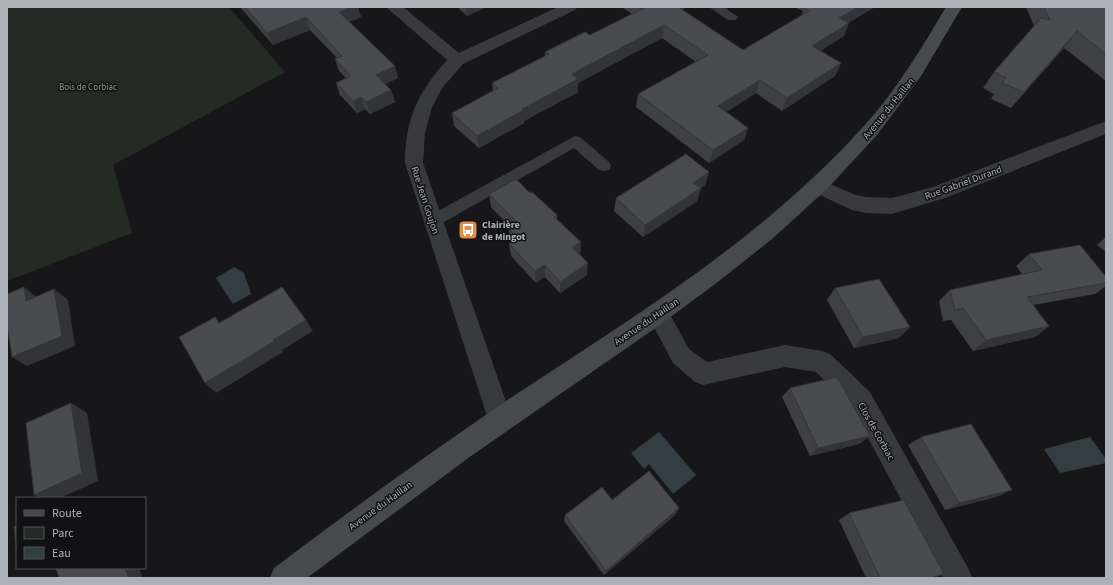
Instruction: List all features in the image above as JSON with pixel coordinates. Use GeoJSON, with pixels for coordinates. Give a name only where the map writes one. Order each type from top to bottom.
{"type":"FeatureCollection","features":[{"type":"Feature","properties":{"kind":"street"},"geometry":{"type":"LineString","coordinates":[[394,7],[456,60]]}},
{"type":"Feature","properties":{"kind":"street","name":"Rue Jean Goujon"},"geometry":{"type":"LineString","coordinates":[[500,419],[414,163],[413,144],[415,132],[421,109],[430,91],[456,60],[570,7]]}},
{"type":"Feature","properties":{"kind":"street","name":"Avenue du Haillan"},"geometry":{"type":"LineString","coordinates":[[284,578],[368,513],[500,419],[658,314],[737,256],[766,232],[818,186],[847,157],[890,109],[917,71],[939,36],[954,7]]}},
{"type":"Feature","properties":{"kind":"street","name":"Rue Gabriel Durand"},"geometry":{"type":"LineString","coordinates":[[818,186],[852,202],[866,205],[892,206],[938,193],[1103,131]]}},
{"type":"Feature","properties":{"kind":"street","name":"Clos de Corbiac"},"geometry":{"type":"LineString","coordinates":[[658,314],[681,356],[703,374],[785,356],[822,362],[861,400],[958,578]]}},
{"type":"Feature","properties":{"kind":"lane"},"geometry":{"type":"LineString","coordinates":[[715,7],[732,17]]}},
{"type":"Feature","properties":{"kind":"lane"},"geometry":{"type":"LineString","coordinates":[[433,221],[575,141],[604,166]]}},
{"type":"Feature","properties":{"kind":"green space","name":"Bois de Corbiac"},"geometry":{"type":"Polygon","coordinates":[[[7,7],[229,7],[285,72],[113,165],[132,233],[7,281],[7,7]]]}},
{"type":"Feature","properties":{"kind":"water"},"geometry":{"type":"Polygon","coordinates":[[[234,267],[244,273],[251,294],[233,304],[216,278],[234,267]]]}},
{"type":"Feature","properties":{"kind":"water"},"geometry":{"type":"Polygon","coordinates":[[[659,432],[696,475],[673,494],[649,464],[644,469],[631,453],[659,432]]]}},
{"type":"Feature","properties":{"kind":"water"},"geometry":{"type":"Polygon","coordinates":[[[1090,437],[1106,459],[1106,463],[1060,473],[1044,449],[1090,437]]]}},
{"type":"Feature","properties":{"kind":"building"},"geometry":{"type":"Polygon","coordinates":[[[245,7],[351,7],[339,12],[395,66],[376,75],[391,90],[366,102],[361,97],[353,101],[336,83],[351,76],[335,59],[342,56],[306,17],[267,33],[245,7]]]}},
{"type":"Feature","properties":{"kind":"building"},"geometry":{"type":"Polygon","coordinates":[[[643,7],[678,7],[743,50],[809,11],[804,8],[805,7],[858,7],[839,18],[849,23],[812,46],[841,63],[787,98],[760,80],[718,106],[748,128],[713,150],[638,94],[708,55],[664,25],[572,74],[578,79],[522,109],[524,110],[477,136],[452,113],[498,88],[492,83],[549,54],[545,52],[585,32],[590,35],[644,8],[643,7]]]}},
{"type":"Feature","properties":{"kind":"building"},"geometry":{"type":"Polygon","coordinates":[[[1044,7],[1106,7],[1106,54],[1077,31],[1024,92],[1002,83],[1006,78],[994,72],[1041,18],[1050,20],[1044,7]]]}},
{"type":"Feature","properties":{"kind":"building"},"geometry":{"type":"Polygon","coordinates":[[[686,154],[709,172],[693,183],[701,188],[645,225],[616,198],[686,154]]]}},
{"type":"Feature","properties":{"kind":"building"},"geometry":{"type":"Polygon","coordinates":[[[516,179],[530,193],[532,192],[557,215],[554,217],[581,242],[572,247],[588,263],[560,282],[545,265],[535,271],[509,244],[518,239],[509,229],[519,224],[489,194],[516,179]]]}},
{"type":"Feature","properties":{"kind":"building"},"geometry":{"type":"Polygon","coordinates":[[[1080,245],[1106,277],[1106,283],[1027,297],[1049,326],[986,340],[963,308],[955,310],[950,290],[1042,270],[1029,254],[1080,245]]]}},
{"type":"Feature","properties":{"kind":"building"},"geometry":{"type":"Polygon","coordinates":[[[879,279],[910,327],[863,337],[835,288],[879,279]]]}},
{"type":"Feature","properties":{"kind":"building"},"geometry":{"type":"Polygon","coordinates":[[[24,287],[26,301],[54,289],[62,336],[12,357],[7,325],[7,294],[24,287]]]}},
{"type":"Feature","properties":{"kind":"building"},"geometry":{"type":"Polygon","coordinates":[[[282,287],[306,320],[273,340],[275,341],[205,383],[179,337],[215,317],[219,323],[282,287]]]}},
{"type":"Feature","properties":{"kind":"building"},"geometry":{"type":"Polygon","coordinates":[[[837,377],[870,436],[818,448],[790,388],[837,377]]]}},
{"type":"Feature","properties":{"kind":"building"},"geometry":{"type":"Polygon","coordinates":[[[71,403],[82,473],[34,495],[26,423],[71,403]]]}},
{"type":"Feature","properties":{"kind":"building"},"geometry":{"type":"Polygon","coordinates":[[[971,424],[1012,490],[959,503],[921,437],[971,424]]]}},
{"type":"Feature","properties":{"kind":"building"},"geometry":{"type":"Polygon","coordinates":[[[649,471],[679,508],[606,571],[565,515],[602,487],[612,500],[649,471]]]}},
{"type":"Feature","properties":{"kind":"building"},"geometry":{"type":"Polygon","coordinates":[[[904,500],[944,574],[931,578],[880,578],[849,513],[904,500]]]}},
{"type":"Feature","properties":{"kind":"building"},"geometry":{"type":"Polygon","coordinates":[[[16,526],[16,544],[14,527],[16,526]]]}},
{"type":"Feature","properties":{"kind":"building"},"geometry":{"type":"Polygon","coordinates":[[[56,569],[125,569],[129,578],[59,578],[56,569]]]}},
{"type":"Feature","properties":{"kind":"place","name":"Clairière de Mingot"},"geometry":{"type":"Point","coordinates":[468,230]}}]}
